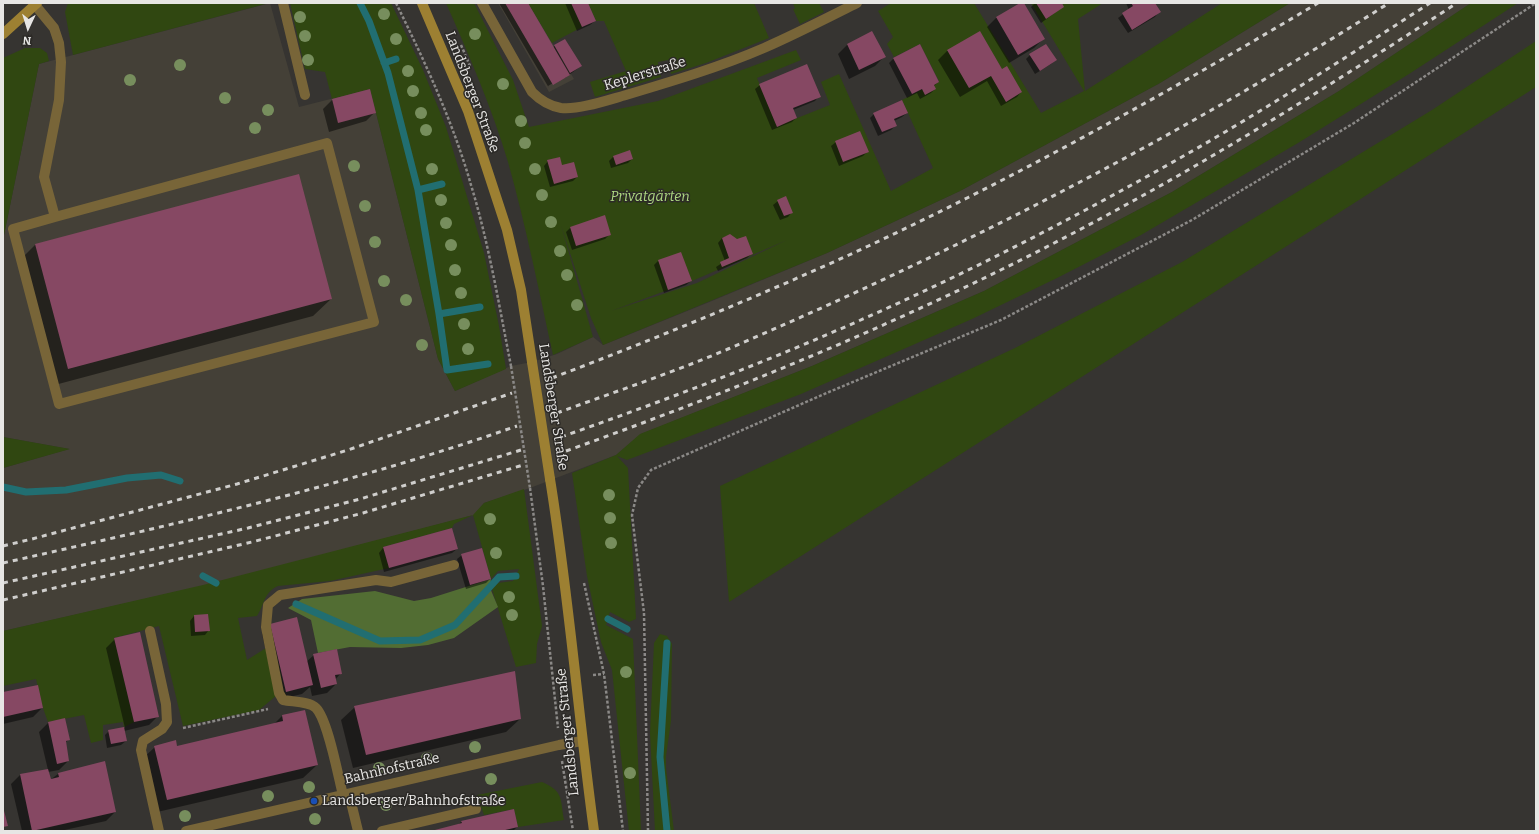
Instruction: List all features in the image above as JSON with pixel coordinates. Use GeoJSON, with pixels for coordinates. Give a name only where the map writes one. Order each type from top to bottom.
{"type":"FeatureCollection","features":[{"type":"Feature","properties":{"kind":"street"},"geometry":{"type":"LineString","coordinates":[[283,3],[305,95]]}},
{"type":"Feature","properties":{"kind":"street","name":"Landsberger Straße"},"geometry":{"type":"LineString","coordinates":[[422,3],[468,111],[507,230],[521,290],[561,545],[576,667],[582,741],[594,831]]}},
{"type":"Feature","properties":{"kind":"street","name":"Keplerstraße"},"geometry":{"type":"LineString","coordinates":[[482,3],[532,92],[547,104],[562,108],[603,101],[686,77],[764,48],[857,3]]}},
{"type":"Feature","properties":{"kind":"street"},"geometry":{"type":"LineString","coordinates":[[3,34],[36,4],[54,28],[59,43],[61,62],[58,100],[44,177],[55,217]]}},
{"type":"Feature","properties":{"kind":"street"},"geometry":{"type":"LineString","coordinates":[[327,143],[374,322],[59,404],[13,229],[55,217],[327,143]]}},
{"type":"Feature","properties":{"kind":"street"},"geometry":{"type":"LineString","coordinates":[[358,831],[324,721],[316,707],[306,703],[283,700],[279,693],[266,627],[268,605],[280,595],[376,580],[391,582],[454,565]]}},
{"type":"Feature","properties":{"kind":"street"},"geometry":{"type":"LineString","coordinates":[[150,631],[168,714],[167,722],[162,729],[143,741],[141,750],[159,831]]}},
{"type":"Feature","properties":{"kind":"street","name":"Bahnhofstraße"},"geometry":{"type":"LineString","coordinates":[[186,831],[582,741]]}},
{"type":"Feature","properties":{"kind":"street"},"geometry":{"type":"LineString","coordinates":[[382,831],[476,809]]}},
{"type":"Feature","properties":{"kind":"path"},"geometry":{"type":"LineString","coordinates":[[396,3],[419,50],[450,125],[471,185],[487,246],[511,366],[530,488],[543,586],[559,745],[573,831]]}},
{"type":"Feature","properties":{"kind":"path"},"geometry":{"type":"LineString","coordinates":[[648,831],[644,613],[632,515],[638,488],[651,470],[829,392],[1001,320],[1192,220],[1354,123],[1536,3]]}},
{"type":"Feature","properties":{"kind":"path"},"geometry":{"type":"LineString","coordinates":[[604,674],[623,831]]}},
{"type":"Feature","properties":{"kind":"path"},"geometry":{"type":"LineString","coordinates":[[154,734],[266,711],[283,700]]}},
{"type":"Feature","properties":{"kind":"shaded area"},"geometry":{"type":"Polygon","coordinates":[[[270,3],[299,107],[370,89],[438,359],[455,391],[511,366],[532,362],[557,354],[593,337],[603,345],[827,253],[960,191],[1160,83],[1290,3],[1471,3],[1339,91],[1172,192],[984,291],[812,366],[641,434],[616,455],[530,488],[484,503],[474,515],[216,583],[3,631],[3,468],[69,449],[3,437],[3,240],[39,64],[270,3]]]}},
{"type":"Feature","properties":{"kind":"shaded area"},"geometry":{"type":"Polygon","coordinates":[[[498,3],[528,3],[574,79],[549,92],[498,3]]]}},
{"type":"Feature","properties":{"kind":"green space"},"geometry":{"type":"Polygon","coordinates":[[[68,3],[269,3],[73,55],[65,12],[68,3]]]}},
{"type":"Feature","properties":{"kind":"green space"},"geometry":{"type":"Polygon","coordinates":[[[290,3],[391,3],[423,70],[446,127],[484,253],[506,369],[455,391],[438,359],[370,89],[332,99],[325,72],[305,69],[290,3]]]}},
{"type":"Feature","properties":{"kind":"green space","name":"Privatgärten"},"geometry":{"type":"Polygon","coordinates":[[[446,3],[474,3],[513,80],[529,127],[658,101],[796,50],[801,60],[757,78],[777,126],[830,105],[821,82],[839,74],[891,191],[933,168],[902,100],[939,81],[920,44],[894,57],[887,44],[893,37],[878,11],[891,3],[974,3],[1041,113],[1084,91],[1031,3],[1103,3],[1078,19],[1085,91],[1222,3],[1290,3],[1160,83],[960,191],[827,253],[603,345],[591,318],[561,225],[593,337],[553,355],[515,186],[502,142],[472,62],[446,3]],[[787,240],[692,281],[611,311],[697,283],[787,240]]]}},
{"type":"Feature","properties":{"kind":"green space"},"geometry":{"type":"Polygon","coordinates":[[[528,3],[571,3],[582,27],[552,43],[528,3]]]}},
{"type":"Feature","properties":{"kind":"green space"},"geometry":{"type":"Polygon","coordinates":[[[588,3],[754,3],[769,38],[706,63],[671,74],[668,60],[658,62],[661,77],[595,97],[590,82],[626,71],[604,21],[596,21],[588,3]]]}},
{"type":"Feature","properties":{"kind":"green space"},"geometry":{"type":"Polygon","coordinates":[[[793,3],[819,3],[824,12],[800,24],[793,9],[795,9],[793,3]]]}},
{"type":"Feature","properties":{"kind":"green space"},"geometry":{"type":"Polygon","coordinates":[[[1471,3],[1518,3],[1409,74],[1298,143],[1141,235],[972,319],[801,394],[627,460],[617,456],[628,468],[636,619],[629,622],[610,612],[606,625],[633,639],[641,831],[629,831],[612,670],[601,642],[587,576],[572,473],[616,455],[640,434],[812,366],[984,291],[1172,192],[1339,91],[1471,3]]]}},
{"type":"Feature","properties":{"kind":"green space"},"geometry":{"type":"Polygon","coordinates":[[[1536,41],[1536,87],[729,602],[720,486],[1015,348],[1182,262],[1432,110],[1536,41]]]}},
{"type":"Feature","properties":{"kind":"green space"},"geometry":{"type":"Polygon","coordinates":[[[25,48],[40,48],[47,53],[49,61],[39,64],[3,240],[3,58],[25,48]]]}},
{"type":"Feature","properties":{"kind":"green space"},"geometry":{"type":"Polygon","coordinates":[[[3,437],[70,449],[3,468],[3,437]]]}},
{"type":"Feature","properties":{"kind":"green space"},"geometry":{"type":"Polygon","coordinates":[[[524,489],[542,626],[537,644],[536,663],[516,667],[492,589],[498,583],[513,581],[519,569],[498,571],[491,579],[473,515],[484,503],[524,489]]]}},
{"type":"Feature","properties":{"kind":"green space"},"geometry":{"type":"Polygon","coordinates":[[[473,515],[454,524],[452,528],[383,547],[389,568],[330,581],[278,586],[267,595],[257,616],[238,618],[247,660],[266,648],[276,696],[259,710],[183,726],[159,626],[114,638],[134,722],[124,727],[123,722],[103,725],[103,740],[91,743],[84,715],[48,722],[36,679],[3,686],[3,631],[203,585],[473,515]]]}},
{"type":"Feature","properties":{"kind":"green space"},"geometry":{"type":"Polygon","coordinates":[[[491,579],[490,588],[498,607],[454,638],[428,645],[401,648],[350,647],[318,653],[311,620],[288,608],[302,599],[375,591],[414,601],[431,598],[491,579]]]}},
{"type":"Feature","properties":{"kind":"green space"},"geometry":{"type":"Polygon","coordinates":[[[660,634],[667,636],[672,644],[671,721],[666,756],[666,768],[674,831],[655,831],[650,733],[654,643],[660,634]]]}},
{"type":"Feature","properties":{"kind":"green space"},"geometry":{"type":"Polygon","coordinates":[[[542,782],[554,789],[560,796],[564,820],[518,827],[514,809],[484,815],[477,795],[542,782]]]}},
{"type":"Feature","properties":{"kind":"building"},"geometry":{"type":"Polygon","coordinates":[[[505,3],[528,3],[570,75],[553,85],[505,3]]]}},
{"type":"Feature","properties":{"kind":"building"},"geometry":{"type":"Polygon","coordinates":[[[571,3],[588,3],[596,21],[582,27],[571,3]]]}},
{"type":"Feature","properties":{"kind":"building"},"geometry":{"type":"Polygon","coordinates":[[[1020,3],[1024,3],[1045,39],[1018,55],[996,17],[1020,3]]]}},
{"type":"Feature","properties":{"kind":"building"},"geometry":{"type":"Polygon","coordinates":[[[1036,3],[1062,3],[1064,7],[1046,19],[1036,3]]]}},
{"type":"Feature","properties":{"kind":"building"},"geometry":{"type":"Polygon","coordinates":[[[1131,3],[1155,3],[1161,12],[1132,30],[1122,13],[1133,6],[1131,3]]]}},
{"type":"Feature","properties":{"kind":"building"},"geometry":{"type":"Polygon","coordinates":[[[872,31],[886,57],[859,70],[847,44],[872,31]]]}},
{"type":"Feature","properties":{"kind":"building"},"geometry":{"type":"Polygon","coordinates":[[[980,31],[1002,69],[1007,66],[1022,92],[1006,102],[991,76],[969,88],[947,50],[980,31]]]}},
{"type":"Feature","properties":{"kind":"building"},"geometry":{"type":"Polygon","coordinates":[[[565,39],[582,66],[570,73],[554,45],[565,39]]]}},
{"type":"Feature","properties":{"kind":"building"},"geometry":{"type":"Polygon","coordinates":[[[920,44],[939,82],[934,85],[936,89],[925,95],[922,89],[912,94],[893,58],[920,44]]]}},
{"type":"Feature","properties":{"kind":"building"},"geometry":{"type":"Polygon","coordinates":[[[1046,44],[1057,60],[1040,71],[1029,54],[1046,44]]]}},
{"type":"Feature","properties":{"kind":"building"},"geometry":{"type":"Polygon","coordinates":[[[807,64],[821,97],[793,108],[797,118],[777,127],[759,84],[807,64]]]}},
{"type":"Feature","properties":{"kind":"building"},"geometry":{"type":"Polygon","coordinates":[[[370,89],[376,113],[338,123],[332,99],[370,89]]]}},
{"type":"Feature","properties":{"kind":"building"},"geometry":{"type":"Polygon","coordinates":[[[902,100],[908,113],[894,119],[897,126],[882,132],[873,113],[902,100]]]}},
{"type":"Feature","properties":{"kind":"building"},"geometry":{"type":"Polygon","coordinates":[[[860,131],[869,152],[843,162],[835,141],[860,131]]]}},
{"type":"Feature","properties":{"kind":"building"},"geometry":{"type":"Polygon","coordinates":[[[630,150],[633,159],[616,165],[613,156],[630,150]]]}},
{"type":"Feature","properties":{"kind":"building"},"geometry":{"type":"Polygon","coordinates":[[[560,157],[562,165],[574,162],[578,177],[554,184],[547,160],[560,157]]]}},
{"type":"Feature","properties":{"kind":"building"},"geometry":{"type":"Polygon","coordinates":[[[299,174],[332,299],[68,369],[35,244],[299,174]]]}},
{"type":"Feature","properties":{"kind":"building"},"geometry":{"type":"Polygon","coordinates":[[[786,196],[793,213],[784,216],[777,200],[786,196]]]}},
{"type":"Feature","properties":{"kind":"building"},"geometry":{"type":"Polygon","coordinates":[[[605,215],[611,235],[576,246],[570,227],[605,215]]]}},
{"type":"Feature","properties":{"kind":"building"},"geometry":{"type":"Polygon","coordinates":[[[730,234],[737,239],[746,236],[753,254],[722,267],[720,262],[729,258],[722,238],[730,234]]]}},
{"type":"Feature","properties":{"kind":"building"},"geometry":{"type":"Polygon","coordinates":[[[681,252],[692,281],[668,290],[658,260],[681,252]]]}},
{"type":"Feature","properties":{"kind":"building"},"geometry":{"type":"Polygon","coordinates":[[[452,528],[458,549],[389,568],[383,547],[452,528]]]}},
{"type":"Feature","properties":{"kind":"building"},"geometry":{"type":"Polygon","coordinates":[[[482,548],[491,579],[470,585],[461,554],[482,548]]]}},
{"type":"Feature","properties":{"kind":"building"},"geometry":{"type":"Polygon","coordinates":[[[208,614],[210,631],[195,632],[194,615],[208,614]]]}},
{"type":"Feature","properties":{"kind":"building"},"geometry":{"type":"Polygon","coordinates":[[[297,617],[313,685],[286,692],[270,624],[297,617]]]}},
{"type":"Feature","properties":{"kind":"building"},"geometry":{"type":"Polygon","coordinates":[[[140,632],[159,717],[134,722],[114,638],[140,632]]]}},
{"type":"Feature","properties":{"kind":"building"},"geometry":{"type":"Polygon","coordinates":[[[337,649],[342,674],[335,675],[337,684],[321,688],[313,654],[337,649]]]}},
{"type":"Feature","properties":{"kind":"building"},"geometry":{"type":"Polygon","coordinates":[[[515,671],[521,719],[366,755],[354,706],[515,671]]]}},
{"type":"Feature","properties":{"kind":"building"},"geometry":{"type":"Polygon","coordinates":[[[38,685],[43,708],[3,717],[3,692],[38,685]]]}},
{"type":"Feature","properties":{"kind":"building"},"geometry":{"type":"Polygon","coordinates":[[[305,710],[318,765],[167,800],[154,746],[176,740],[177,746],[283,721],[282,715],[305,710]]]}},
{"type":"Feature","properties":{"kind":"building"},"geometry":{"type":"Polygon","coordinates":[[[65,718],[70,740],[66,741],[69,761],[57,764],[48,722],[65,718]]]}},
{"type":"Feature","properties":{"kind":"building"},"geometry":{"type":"Polygon","coordinates":[[[124,727],[127,741],[111,744],[108,730],[124,727]]]}},
{"type":"Feature","properties":{"kind":"building"},"geometry":{"type":"Polygon","coordinates":[[[105,761],[116,812],[32,831],[20,774],[48,769],[51,779],[59,777],[58,773],[105,761]]]}},
{"type":"Feature","properties":{"kind":"building"},"geometry":{"type":"Polygon","coordinates":[[[3,807],[8,826],[3,827],[3,807]]]}},
{"type":"Feature","properties":{"kind":"building"},"geometry":{"type":"Polygon","coordinates":[[[514,809],[518,827],[501,831],[431,831],[462,823],[461,821],[514,809]]]}},
{"type":"Feature","properties":{"kind":"waterway"},"geometry":{"type":"LineString","coordinates":[[360,3],[369,21],[388,73],[418,190],[447,370],[488,364]]}},
{"type":"Feature","properties":{"kind":"waterway"},"geometry":{"type":"LineString","coordinates":[[384,63],[396,59]]}},
{"type":"Feature","properties":{"kind":"waterway"},"geometry":{"type":"LineString","coordinates":[[418,190],[442,184]]}},
{"type":"Feature","properties":{"kind":"waterway"},"geometry":{"type":"LineString","coordinates":[[439,314],[480,307]]}},
{"type":"Feature","properties":{"kind":"waterway"},"geometry":{"type":"LineString","coordinates":[[3,487],[26,492],[66,490],[127,478],[161,475],[180,481]]}},
{"type":"Feature","properties":{"kind":"waterway"},"geometry":{"type":"LineString","coordinates":[[203,576],[216,583]]}},
{"type":"Feature","properties":{"kind":"waterway"},"geometry":{"type":"LineString","coordinates":[[296,604],[380,641],[420,640],[455,625],[499,577],[516,576]]}},
{"type":"Feature","properties":{"kind":"waterway"},"geometry":{"type":"LineString","coordinates":[[608,619],[627,629]]}},
{"type":"Feature","properties":{"kind":"waterway"},"geometry":{"type":"LineString","coordinates":[[667,643],[660,757],[667,831]]}},
{"type":"Feature","properties":{"kind":"railway"},"geometry":{"type":"LineString","coordinates":[[552,378],[739,303],[909,227],[1028,167],[1145,103],[1318,3]]}},
{"type":"Feature","properties":{"kind":"railway"},"geometry":{"type":"LineString","coordinates":[[557,413],[707,358],[814,311],[982,232],[1066,190],[1148,146],[1310,52],[1389,3]]}},
{"type":"Feature","properties":{"kind":"railway"},"geometry":{"type":"LineString","coordinates":[[561,437],[742,370],[832,333],[920,293],[1019,245],[1212,140],[1430,3]]}},
{"type":"Feature","properties":{"kind":"railway"},"geometry":{"type":"LineString","coordinates":[[566,451],[774,372],[910,313],[1043,249],[1153,190],[1241,139],[1457,3]]}},
{"type":"Feature","properties":{"kind":"railway"},"geometry":{"type":"LineString","coordinates":[[3,546],[237,484],[348,450],[512,393]]}},
{"type":"Feature","properties":{"kind":"railway"},"geometry":{"type":"LineString","coordinates":[[3,563],[197,518],[326,485],[390,467],[517,426]]}},
{"type":"Feature","properties":{"kind":"railway"},"geometry":{"type":"LineString","coordinates":[[3,583],[248,528],[360,499],[521,450]]}},
{"type":"Feature","properties":{"kind":"railway"},"geometry":{"type":"LineString","coordinates":[[3,600],[252,542],[363,513],[523,465]]}},
{"type":"Feature","properties":{"kind":"place","name":"Landsberger/Bahnhofstraße"},"geometry":{"type":"Point","coordinates":[314,801]}}]}
